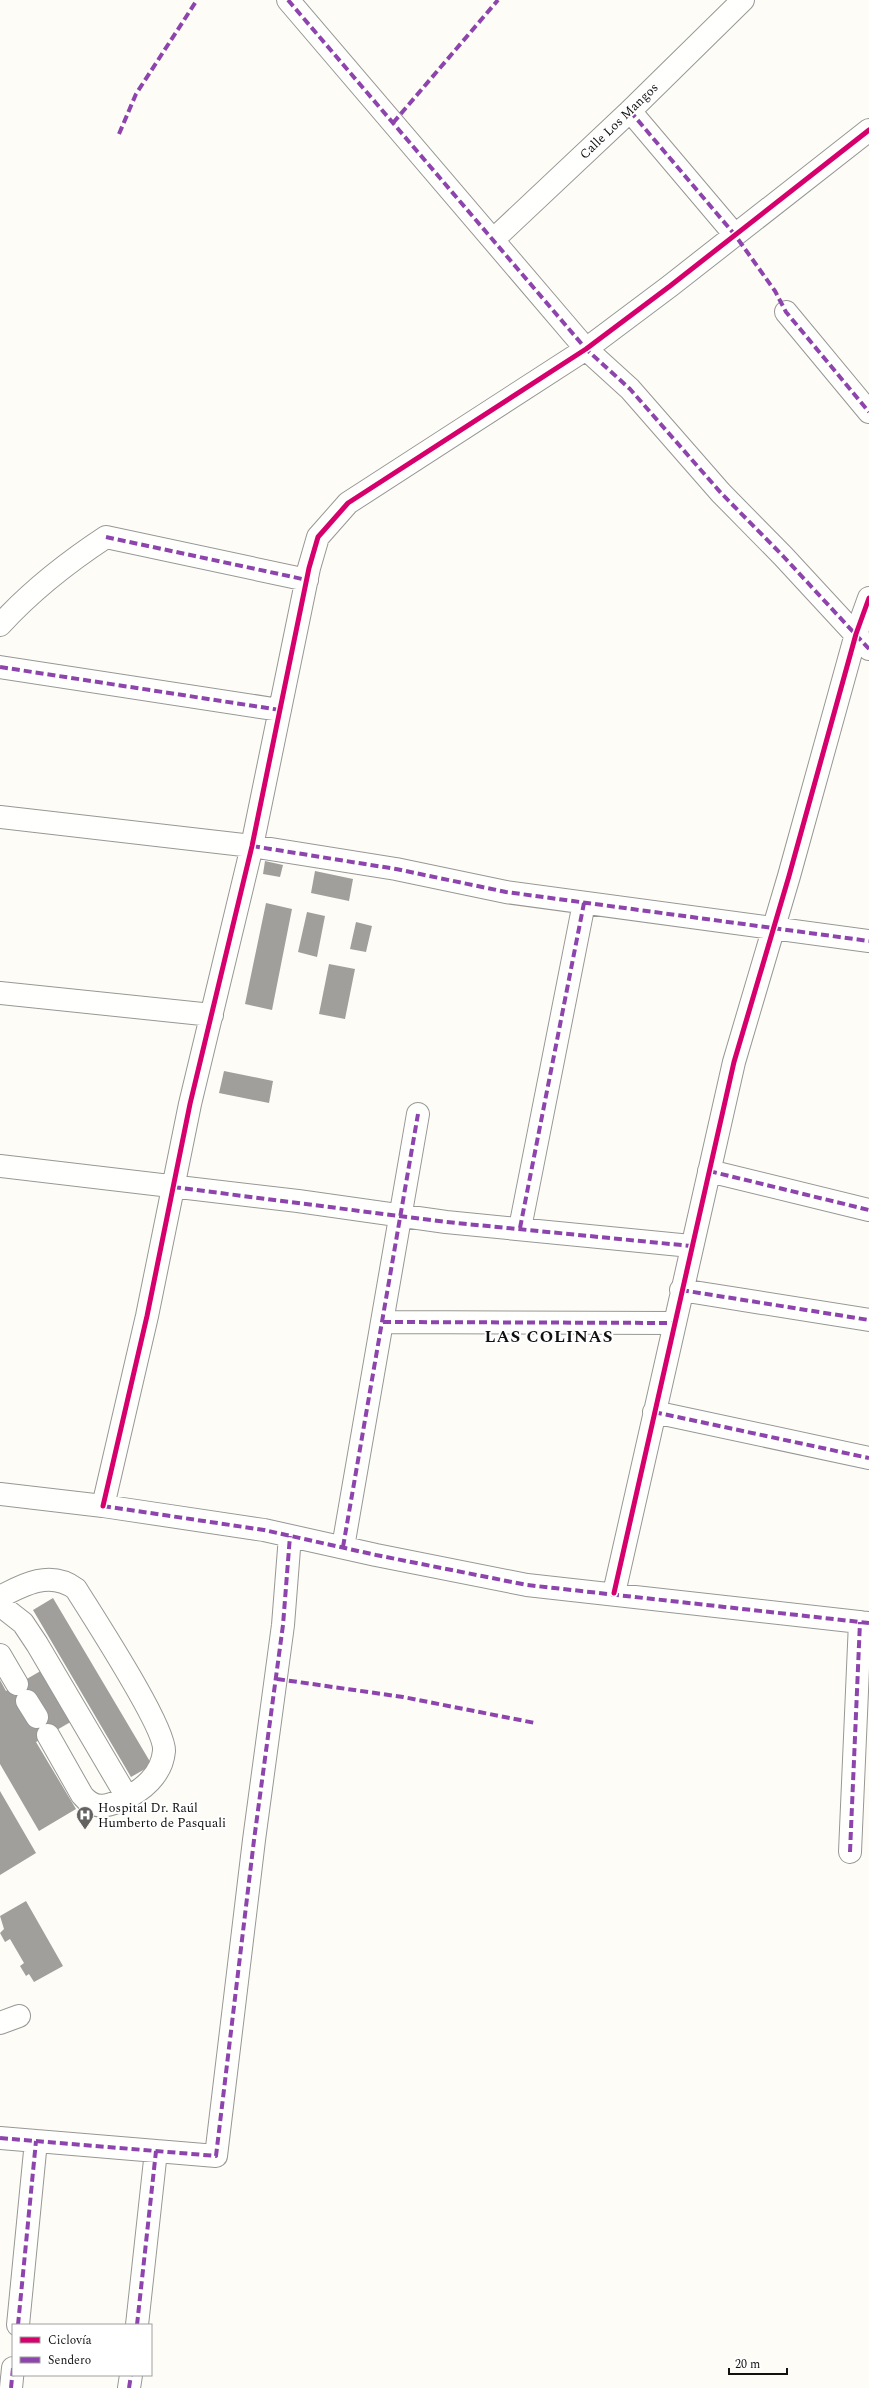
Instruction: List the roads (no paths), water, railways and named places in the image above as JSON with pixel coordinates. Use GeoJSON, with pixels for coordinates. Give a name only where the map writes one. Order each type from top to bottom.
{"type":"FeatureCollection","features":[{"type":"Feature","properties":{"kind":"street"},"geometry":{"type":"LineString","coordinates":[[288,0],[586,349],[630,389],[721,493],[783,556],[862,641]]}},
{"type":"Feature","properties":{"kind":"street","name":"Calle Los Mangos"},"geometry":{"type":"LineString","coordinates":[[493,240],[630,111],[743,0]]}},
{"type":"Feature","properties":{"kind":"street"},"geometry":{"type":"LineString","coordinates":[[630,111],[735,235]]}},
{"type":"Feature","properties":{"kind":"street"},"geometry":{"type":"LineString","coordinates":[[103,1506],[147,1316],[173,1187],[252,846],[307,580],[318,537],[348,503],[586,349],[869,130]]}},
{"type":"Feature","properties":{"kind":"street"},"geometry":{"type":"LineString","coordinates":[[786,312],[869,412]]}},
{"type":"Feature","properties":{"kind":"street"},"geometry":{"type":"LineString","coordinates":[[0,625],[18,605],[82,553],[106,537],[307,580]]}},
{"type":"Feature","properties":{"kind":"street"},"geometry":{"type":"LineString","coordinates":[[614,1593],[681,1290],[734,1062],[862,641],[869,598]]}},
{"type":"Feature","properties":{"kind":"street"},"geometry":{"type":"LineString","coordinates":[[0,667],[280,710]]}},
{"type":"Feature","properties":{"kind":"street"},"geometry":{"type":"LineString","coordinates":[[0,818],[252,846],[396,869],[506,892],[869,942]]}},
{"type":"Feature","properties":{"kind":"street"},"geometry":{"type":"LineString","coordinates":[[520,1228],[584,903]]}},
{"type":"Feature","properties":{"kind":"street"},"geometry":{"type":"LineString","coordinates":[[0,992],[212,1015]]}},
{"type":"Feature","properties":{"kind":"street"},"geometry":{"type":"LineString","coordinates":[[343,1547],[402,1216],[418,1114]]}},
{"type":"Feature","properties":{"kind":"street"},"geometry":{"type":"LineString","coordinates":[[709,1171],[869,1210]]}},
{"type":"Feature","properties":{"kind":"street"},"geometry":{"type":"LineString","coordinates":[[1,1172],[173,1187],[402,1216],[691,1246]]}},
{"type":"Feature","properties":{"kind":"street"},"geometry":{"type":"LineString","coordinates":[[681,1290],[869,1320]]}},
{"type":"Feature","properties":{"kind":"street"},"geometry":{"type":"LineString","coordinates":[[383,1322],[674,1323]]}},
{"type":"Feature","properties":{"kind":"street"},"geometry":{"type":"LineString","coordinates":[[654,1412],[869,1458]]}},
{"type":"Feature","properties":{"kind":"street"},"geometry":{"type":"LineString","coordinates":[[0,1494],[103,1506],[290,1536],[527,1585],[614,1593],[865,1622],[850,1852]]}},
{"type":"Feature","properties":{"kind":"street"},"geometry":{"type":"LineString","coordinates":[[0,2138],[216,2156],[253,1848],[282,1633],[290,1536]]}},
{"type":"Feature","properties":{"kind":"street"},"geometry":{"type":"LineString","coordinates":[[0,1597],[38,1580],[55,1579],[68,1583],[76,1589],[154,1719],[161,1735],[164,1751],[159,1766],[151,1780],[140,1791],[111,1805],[89,1804],[82,1795],[48,1735]]}},
{"type":"Feature","properties":{"kind":"street"},"geometry":{"type":"LineString","coordinates":[[0,1605],[22,1623],[37,1644],[127,1797]]}},
{"type":"Feature","properties":{"kind":"street"},"geometry":{"type":"LineString","coordinates":[[0,1655],[27,1701]]}},
{"type":"Feature","properties":{"kind":"street"},"geometry":{"type":"LineString","coordinates":[[18,2324],[36,2141]]}},
{"type":"Feature","properties":{"kind":"street"},"geometry":{"type":"LineString","coordinates":[[137,2324],[156,2151]]}},
{"type":"Feature","properties":{"kind":"street"},"geometry":{"type":"LineString","coordinates":[[11,2388],[12,2376]]}},
{"type":"Feature","properties":{"kind":"street"},"geometry":{"type":"LineString","coordinates":[[129,2388],[131,2376]]}},
{"type":"Feature","properties":{"kind":"place","name":"Hospital Dr. Raúl Humberto de Pasquali"},"geometry":{"type":"Point","coordinates":[85,1830]}},
{"type":"Feature","properties":{"kind":"district","name":"LAS COLINAS"},"geometry":{"type":"Point","coordinates":[549,1337]}}]}
